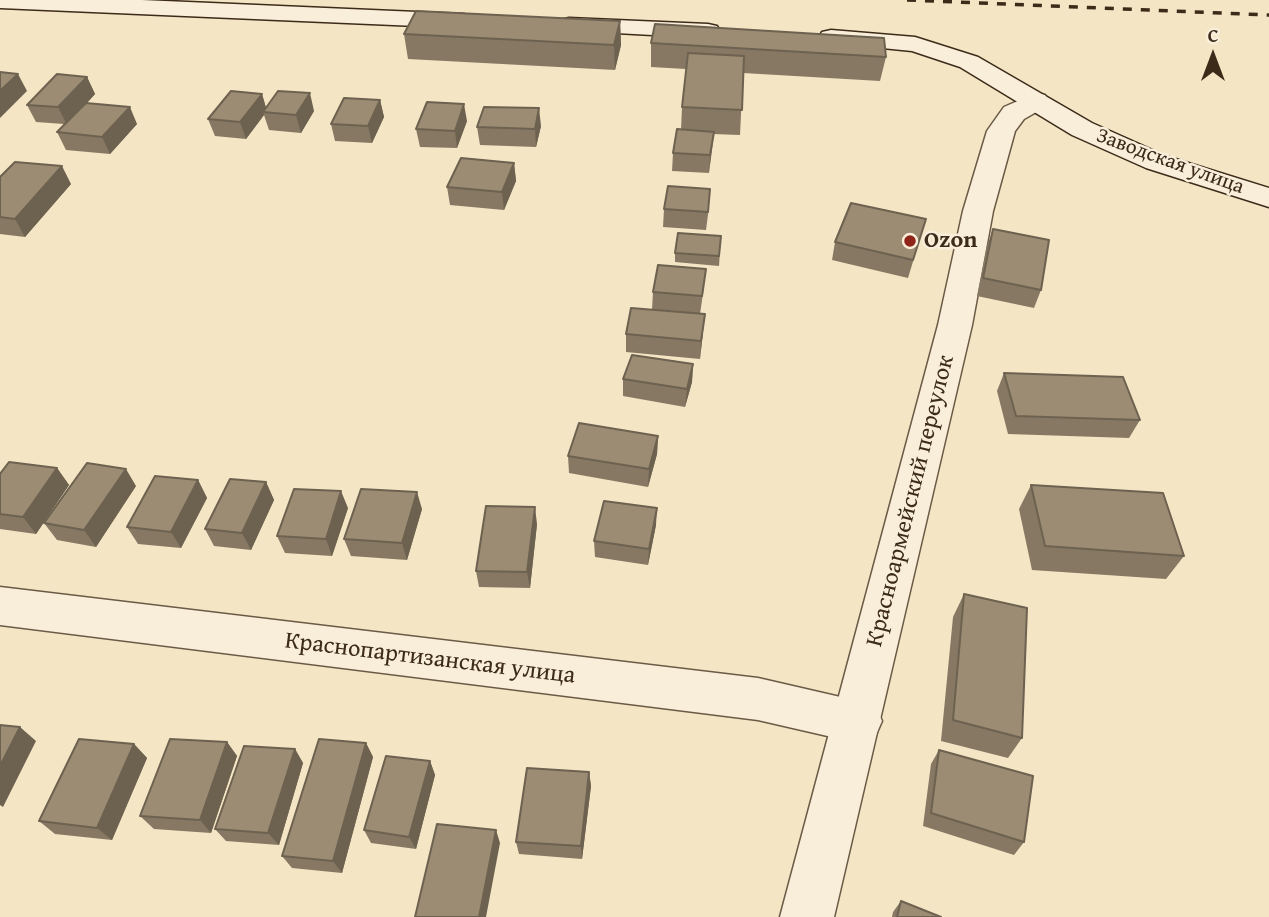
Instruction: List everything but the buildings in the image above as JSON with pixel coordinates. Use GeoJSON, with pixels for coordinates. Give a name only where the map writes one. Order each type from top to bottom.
{"type":"FeatureCollection","features":[{"type":"Feature","properties":{"kind":"street"},"geometry":{"type":"LineString","coordinates":[[0,1],[489,22]]}},
{"type":"Feature","properties":{"kind":"street"},"geometry":{"type":"LineString","coordinates":[[545,24],[726,32]]}},
{"type":"Feature","properties":{"kind":"street","name":"Заводская улица"},"geometry":{"type":"LineString","coordinates":[[810,35],[915,44],[969,62],[1082,129],[1156,162],[1269,198]]}},
{"type":"Feature","properties":{"kind":"street","name":"Красноармейский переулок"},"geometry":{"type":"LineString","coordinates":[[807,917],[858,721],[993,158],[1001,131],[1014,113],[1036,101]]}},
{"type":"Feature","properties":{"kind":"street","name":"Краснопартизанская улица"},"geometry":{"type":"LineString","coordinates":[[0,606],[758,699],[858,721]]}},
{"type":"Feature","properties":{"kind":"railway"},"geometry":{"type":"LineString","coordinates":[[907,0],[1269,15]]}},
{"type":"Feature","properties":{"kind":"place","name":"Ozon"},"geometry":{"type":"Point","coordinates":[910,241]}}]}
